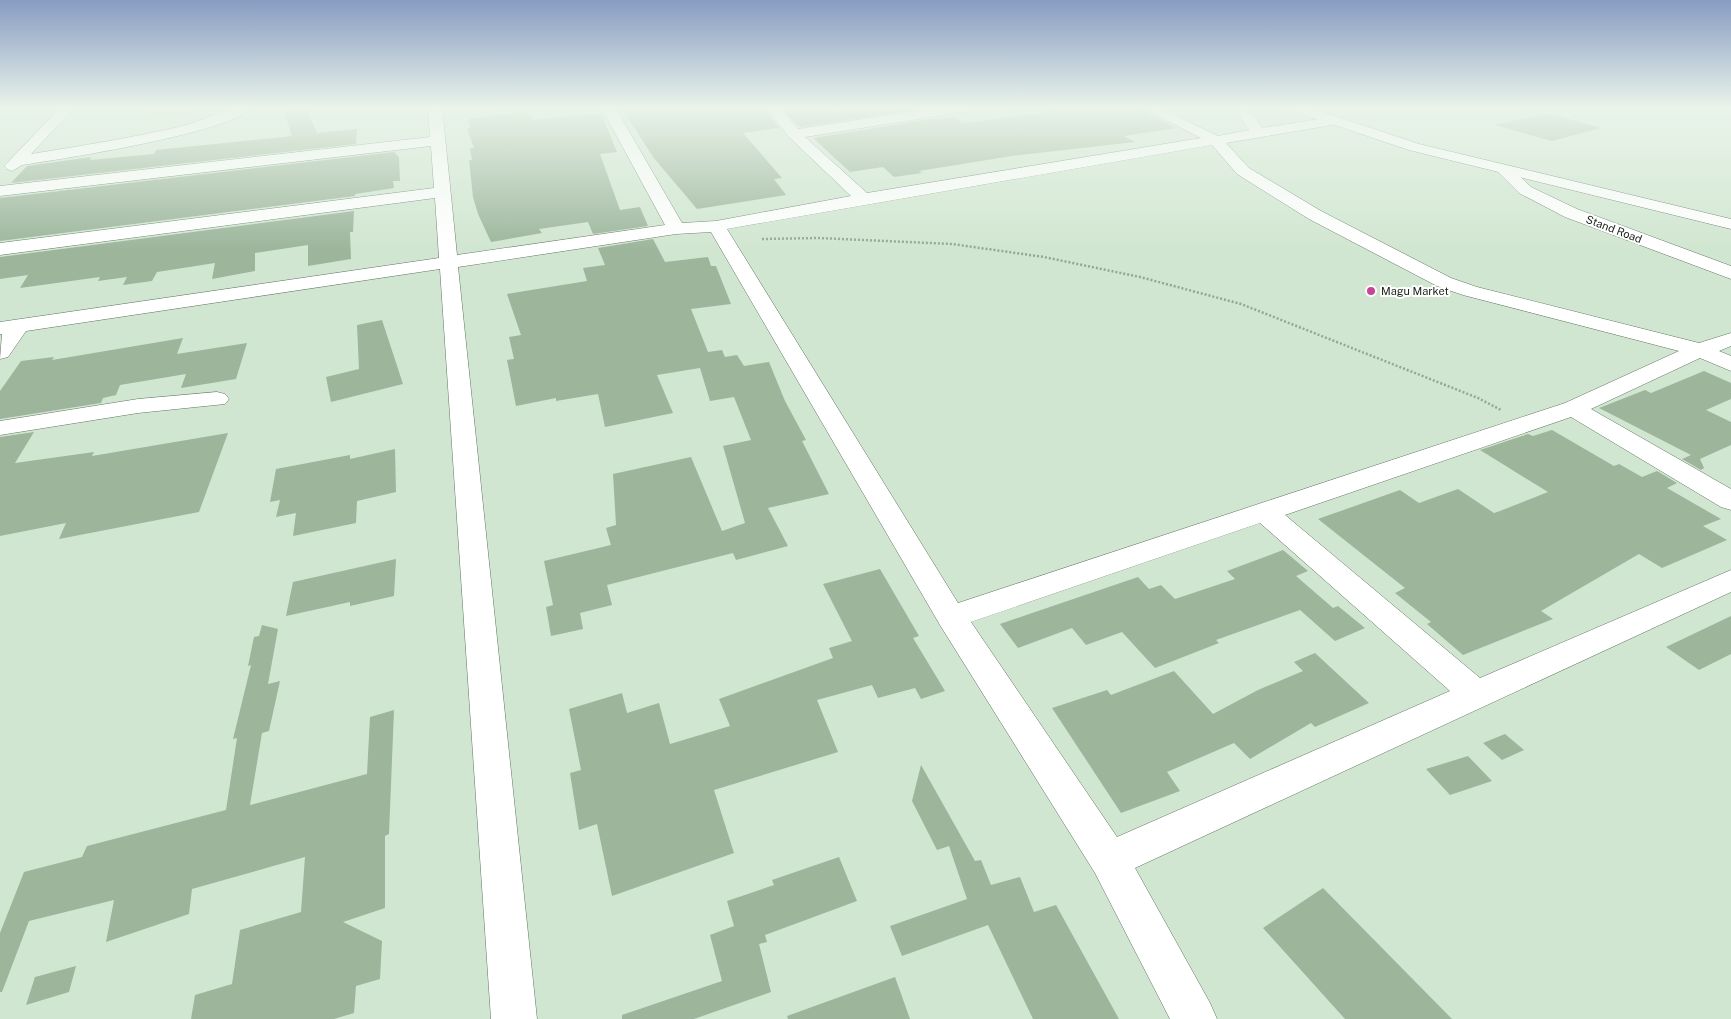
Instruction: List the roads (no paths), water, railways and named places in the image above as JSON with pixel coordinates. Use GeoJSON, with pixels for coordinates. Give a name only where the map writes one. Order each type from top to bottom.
{"type":"FeatureCollection","features":[{"type":"Feature","properties":{"kind":"main road"},"geometry":{"type":"LineString","coordinates":[[0,178],[24,155]]}},
{"type":"Feature","properties":{"kind":"main road"},"geometry":{"type":"LineString","coordinates":[[0,157],[21,158],[56,155]]}},
{"type":"Feature","properties":{"kind":"main road"},"geometry":{"type":"LineString","coordinates":[[0,191],[319,155]]}},
{"type":"Feature","properties":{"kind":"main road"},"geometry":{"type":"LineString","coordinates":[[439,155],[444,192],[514,1019]]}},
{"type":"Feature","properties":{"kind":"main road"},"geometry":{"type":"LineString","coordinates":[[635,155],[676,229]]}},
{"type":"Feature","properties":{"kind":"main road"},"geometry":{"type":"LineString","coordinates":[[816,155],[863,199]]}},
{"type":"Feature","properties":{"kind":"main road"},"geometry":{"type":"LineString","coordinates":[[0,352],[9,326],[676,229],[720,233],[863,199],[1123,155]]}},
{"type":"Feature","properties":{"kind":"main road"},"geometry":{"type":"LineString","coordinates":[[1228,155],[1243,171],[1315,215],[1444,282],[1470,291],[1700,350],[1731,364]]}},
{"type":"Feature","properties":{"kind":"main road"},"geometry":{"type":"LineString","coordinates":[[1444,155],[1731,224]]}},
{"type":"Feature","properties":{"kind":"main road","name":"Stand Road"},"geometry":{"type":"LineString","coordinates":[[1504,170],[1525,190],[1571,212],[1731,273]]}},
{"type":"Feature","properties":{"kind":"main road"},"geometry":{"type":"LineString","coordinates":[[0,249],[444,192]]}},
{"type":"Feature","properties":{"kind":"main road"},"geometry":{"type":"LineString","coordinates":[[720,233],[951,617],[1109,860],[1194,1019]]}},
{"type":"Feature","properties":{"kind":"main road"},"geometry":{"type":"LineString","coordinates":[[951,617],[1529,424],[1573,408],[1700,350],[1731,339]]}},
{"type":"Feature","properties":{"kind":"main road"},"geometry":{"type":"LineString","coordinates":[[0,428],[138,406],[217,399]]}},
{"type":"Feature","properties":{"kind":"main road"},"geometry":{"type":"LineString","coordinates":[[1573,408],[1731,501]]}},
{"type":"Feature","properties":{"kind":"main road"},"geometry":{"type":"LineString","coordinates":[[1264,512],[1476,694]]}},
{"type":"Feature","properties":{"kind":"main road"},"geometry":{"type":"LineString","coordinates":[[1109,860],[1731,580]]}},
{"type":"Feature","properties":{"kind":"place","name":"Magu Market"},"geometry":{"type":"Point","coordinates":[1371,291]}}]}
